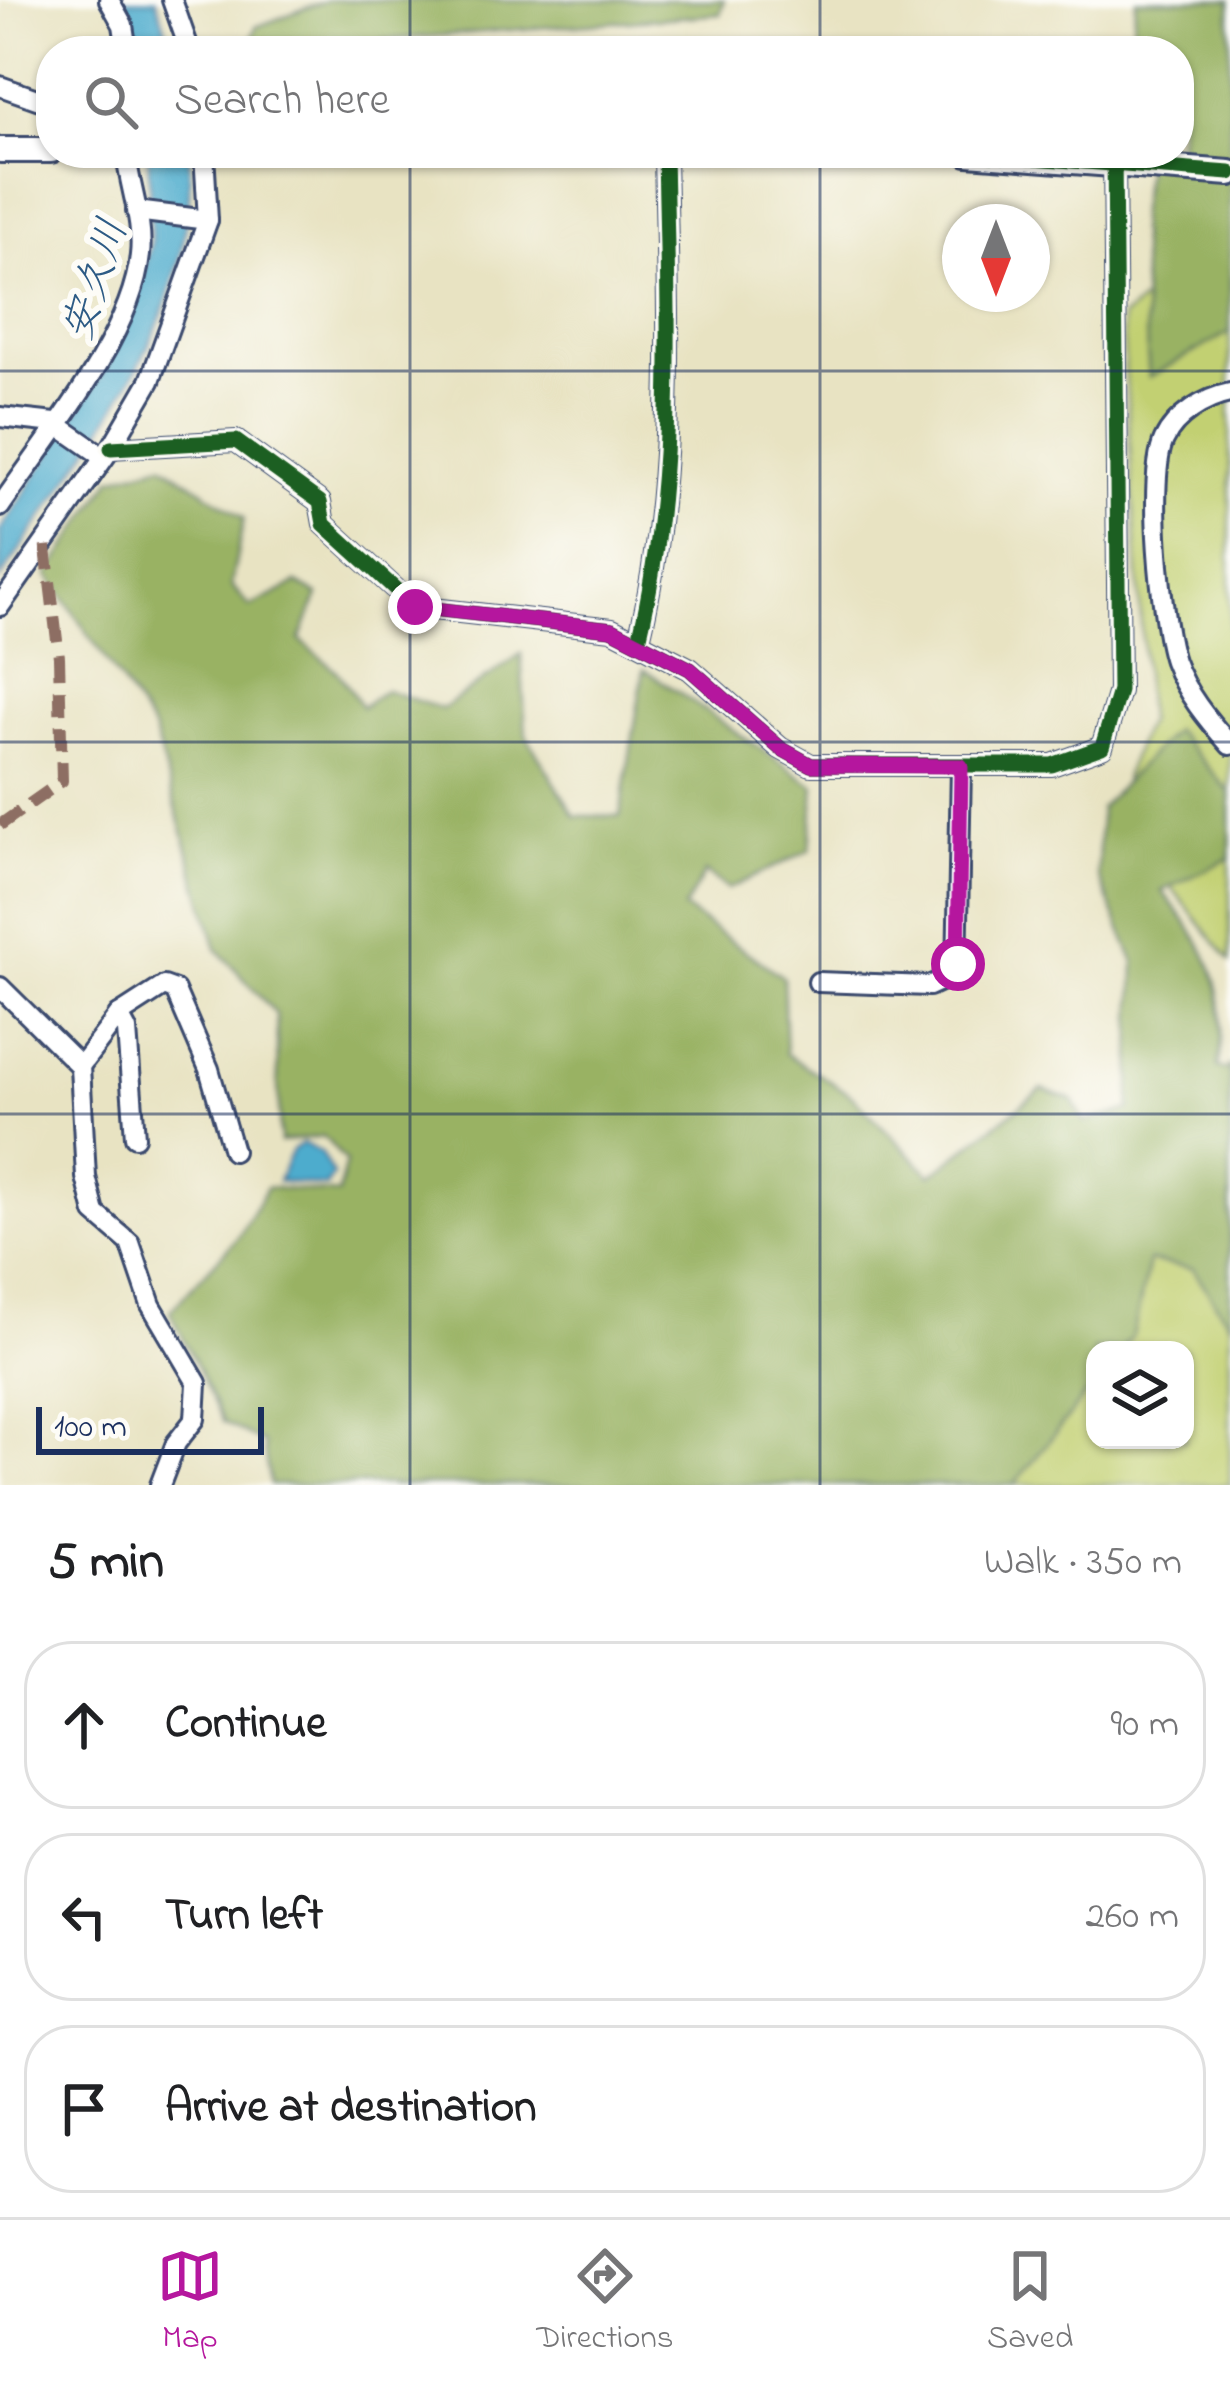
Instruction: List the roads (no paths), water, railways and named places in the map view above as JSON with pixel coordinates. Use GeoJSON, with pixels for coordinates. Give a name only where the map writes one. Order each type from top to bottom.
{"type":"FeatureCollection","features":[{"type":"Feature","properties":{"kind":"main road"},"geometry":{"type":"LineString","coordinates":[[0,150],[36,150]]}},
{"type":"Feature","properties":{"kind":"main road"},"geometry":{"type":"LineString","coordinates":[[1191,168],[1230,173]]}},
{"type":"Feature","properties":{"kind":"street"},"geometry":{"type":"LineString","coordinates":[[109,0],[125,36]]}},
{"type":"Feature","properties":{"kind":"street"},"geometry":{"type":"LineString","coordinates":[[172,0],[185,36]]}},
{"type":"Feature","properties":{"kind":"street"},"geometry":{"type":"LineString","coordinates":[[0,86],[36,99]]}},
{"type":"Feature","properties":{"kind":"street"},"geometry":{"type":"LineString","coordinates":[[0,507],[109,341],[133,282],[140,259],[139,211],[127,168]]}},
{"type":"Feature","properties":{"kind":"street"},"geometry":{"type":"LineString","coordinates":[[0,605],[107,452],[171,333],[205,219],[204,168]]}},
{"type":"Feature","properties":{"kind":"street"},"geometry":{"type":"LineString","coordinates":[[639,640],[662,524],[670,409],[665,168]]}},
{"type":"Feature","properties":{"kind":"street"},"geometry":{"type":"LineString","coordinates":[[0,417],[55,423],[107,452],[236,441],[320,502],[324,524],[415,607],[612,629],[690,669],[780,748],[811,765],[1052,765],[1102,747],[1113,725],[1119,691],[1114,168]]}},
{"type":"Feature","properties":{"kind":"street"},"geometry":{"type":"LineString","coordinates":[[139,211],[205,219]]}},
{"type":"Feature","properties":{"kind":"street"},"geometry":{"type":"LineString","coordinates":[[1230,393],[1204,402],[1177,423],[1166,436],[1157,469],[1160,571],[1173,658],[1196,707],[1230,745]]}},
{"type":"Feature","properties":{"kind":"street"},"geometry":{"type":"LineString","coordinates":[[818,982],[929,986],[957,973],[961,766]]}},
{"type":"Feature","properties":{"kind":"street"},"geometry":{"type":"LineString","coordinates":[[160,1485],[176,1443],[195,1419],[197,1383],[151,1305],[130,1243],[95,1213],[86,1178],[80,1066],[119,1015],[164,986],[175,990],[209,1069],[233,1150]]}},
{"type":"Feature","properties":{"kind":"street"},"geometry":{"type":"LineString","coordinates":[[0,987],[80,1066]]}},
{"type":"Feature","properties":{"kind":"street"},"geometry":{"type":"LineString","coordinates":[[119,1015],[127,1030],[135,1138]]}},
{"type":"Feature","properties":{"kind":"water"},"geometry":{"type":"Polygon","coordinates":[[[122,0],[156,0],[168,36],[135,36],[122,0]]]}},
{"type":"Feature","properties":{"kind":"water"},"geometry":{"type":"Polygon","coordinates":[[[148,168],[189,168],[188,214],[176,272],[157,327],[101,431],[0,580],[0,531],[107,366],[138,293],[151,244],[148,168]]]}},
{"type":"Feature","properties":{"kind":"water"},"geometry":{"type":"Polygon","coordinates":[[[303,1143],[321,1153],[333,1175],[326,1187],[278,1181],[292,1150],[303,1143]]]}},
{"type":"Feature","properties":{"kind":"water label","name":"安久川"},"geometry":{"type":"Point","coordinates":[93,279]}}]}
